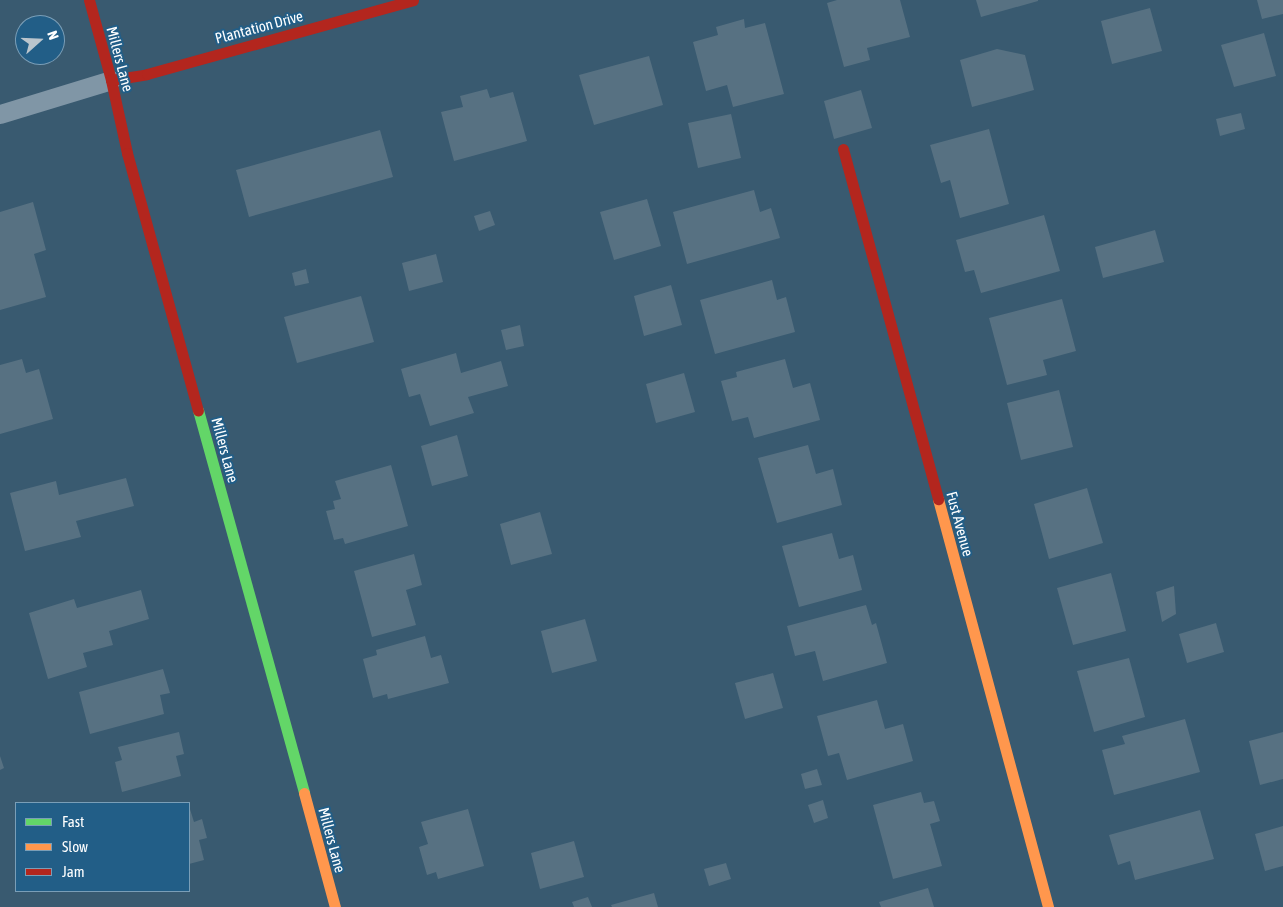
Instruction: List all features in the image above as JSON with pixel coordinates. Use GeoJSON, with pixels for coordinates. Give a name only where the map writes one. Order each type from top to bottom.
{"type":"FeatureCollection","features":[{"type":"Feature","properties":{"kind":"street","name":"Millers Lane"},"geometry":{"type":"LineString","coordinates":[[89,0],[111,80],[127,153],[335,907]]}},
{"type":"Feature","properties":{"kind":"street","name":"Plantation Drive"},"geometry":{"type":"LineString","coordinates":[[111,80],[147,74],[414,0]]}},
{"type":"Feature","properties":{"kind":"street","name":"Fust Avenue"},"geometry":{"type":"LineString","coordinates":[[843,148],[1048,907]]}},
{"type":"Feature","properties":{"kind":"lane"},"geometry":{"type":"LineString","coordinates":[[0,114],[111,80]]}},
{"type":"Feature","properties":{"kind":"building"},"geometry":{"type":"Polygon","coordinates":[[[837,0],[900,0],[910,37],[867,48],[870,60],[844,67],[827,3],[837,0]]]}},
{"type":"Feature","properties":{"kind":"building"},"geometry":{"type":"Polygon","coordinates":[[[976,0],[1038,0],[1038,1],[981,17],[976,0]]]}},
{"type":"Feature","properties":{"kind":"building"},"geometry":{"type":"Polygon","coordinates":[[[1257,0],[1283,0],[1283,14],[1262,19],[1257,0]]]}},
{"type":"Feature","properties":{"kind":"building"},"geometry":{"type":"Polygon","coordinates":[[[1150,8],[1162,51],[1112,64],[1101,21],[1150,8]]]}},
{"type":"Feature","properties":{"kind":"building"},"geometry":{"type":"Polygon","coordinates":[[[744,19],[745,28],[765,23],[784,94],[733,107],[727,85],[706,91],[693,42],[718,35],[716,27],[744,19]]]}},
{"type":"Feature","properties":{"kind":"building"},"geometry":{"type":"Polygon","coordinates":[[[1264,33],[1276,76],[1234,87],[1221,45],[1264,33]]]}},
{"type":"Feature","properties":{"kind":"building"},"geometry":{"type":"Polygon","coordinates":[[[997,49],[1025,55],[1034,90],[972,107],[960,60],[997,49]]]}},
{"type":"Feature","properties":{"kind":"building"},"geometry":{"type":"Polygon","coordinates":[[[649,56],[663,105],[594,125],[579,75],[649,56]]]}},
{"type":"Feature","properties":{"kind":"building"},"geometry":{"type":"Polygon","coordinates":[[[487,89],[490,98],[513,92],[527,141],[454,161],[441,112],[463,107],[460,96],[487,89]]]}},
{"type":"Feature","properties":{"kind":"building"},"geometry":{"type":"Polygon","coordinates":[[[861,90],[872,128],[834,139],[824,101],[861,90]]]}},
{"type":"Feature","properties":{"kind":"building"},"geometry":{"type":"Polygon","coordinates":[[[1241,113],[1245,129],[1220,136],[1216,119],[1241,113]]]}},
{"type":"Feature","properties":{"kind":"building"},"geometry":{"type":"Polygon","coordinates":[[[731,114],[741,158],[698,168],[688,123],[731,114]]]}},
{"type":"Feature","properties":{"kind":"building"},"geometry":{"type":"Polygon","coordinates":[[[989,129],[1009,204],[960,218],[950,180],[941,183],[930,145],[989,129]]]}},
{"type":"Feature","properties":{"kind":"building"},"geometry":{"type":"Polygon","coordinates":[[[380,130],[393,177],[249,217],[236,170],[380,130]]]}},
{"type":"Feature","properties":{"kind":"building"},"geometry":{"type":"Polygon","coordinates":[[[754,190],[760,212],[771,208],[780,238],[687,264],[673,212],[754,190]]]}},
{"type":"Feature","properties":{"kind":"building"},"geometry":{"type":"Polygon","coordinates":[[[647,199],[661,246],[614,260],[600,212],[647,199]]]}},
{"type":"Feature","properties":{"kind":"building"},"geometry":{"type":"Polygon","coordinates":[[[33,202],[46,250],[34,254],[46,297],[0,310],[0,212],[33,202]]]}},
{"type":"Feature","properties":{"kind":"building"},"geometry":{"type":"Polygon","coordinates":[[[490,211],[495,225],[479,231],[474,216],[490,211]]]}},
{"type":"Feature","properties":{"kind":"building"},"geometry":{"type":"Polygon","coordinates":[[[1044,215],[1060,271],[981,293],[974,270],[965,272],[956,240],[1044,215]]]}},
{"type":"Feature","properties":{"kind":"building"},"geometry":{"type":"Polygon","coordinates":[[[1155,230],[1164,262],[1103,278],[1095,247],[1155,230]]]}},
{"type":"Feature","properties":{"kind":"building"},"geometry":{"type":"Polygon","coordinates":[[[436,254],[443,282],[409,291],[402,263],[436,254]]]}},
{"type":"Feature","properties":{"kind":"building"},"geometry":{"type":"Polygon","coordinates":[[[306,269],[309,283],[295,286],[292,273],[306,269]]]}},
{"type":"Feature","properties":{"kind":"building"},"geometry":{"type":"Polygon","coordinates":[[[772,280],[777,300],[786,297],[795,332],[715,354],[700,300],[772,280]]]}},
{"type":"Feature","properties":{"kind":"building"},"geometry":{"type":"Polygon","coordinates":[[[671,285],[682,325],[644,336],[634,296],[671,285]]]}},
{"type":"Feature","properties":{"kind":"building"},"geometry":{"type":"Polygon","coordinates":[[[361,296],[374,342],[297,363],[284,317],[361,296]]]}},
{"type":"Feature","properties":{"kind":"building"},"geometry":{"type":"Polygon","coordinates":[[[1062,299],[1076,351],[1043,360],[1047,375],[1007,385],[989,318],[1062,299]]]}},
{"type":"Feature","properties":{"kind":"building"},"geometry":{"type":"Polygon","coordinates":[[[520,325],[524,346],[506,350],[501,330],[520,325]]]}},
{"type":"Feature","properties":{"kind":"building"},"geometry":{"type":"Polygon","coordinates":[[[456,353],[461,373],[501,361],[508,386],[468,397],[474,413],[430,426],[420,394],[409,397],[401,369],[456,353]]]}},
{"type":"Feature","properties":{"kind":"building"},"geometry":{"type":"Polygon","coordinates":[[[22,359],[26,373],[39,369],[53,419],[0,434],[0,365],[22,359]]]}},
{"type":"Feature","properties":{"kind":"building"},"geometry":{"type":"Polygon","coordinates":[[[785,359],[793,388],[810,383],[820,420],[754,438],[748,417],[732,421],[721,381],[737,377],[736,372],[785,359]]]}},
{"type":"Feature","properties":{"kind":"building"},"geometry":{"type":"Polygon","coordinates":[[[684,373],[695,412],[656,423],[646,384],[684,373]]]}},
{"type":"Feature","properties":{"kind":"building"},"geometry":{"type":"Polygon","coordinates":[[[1059,390],[1073,447],[1021,460],[1007,403],[1059,390]]]}},
{"type":"Feature","properties":{"kind":"building"},"geometry":{"type":"Polygon","coordinates":[[[457,435],[468,476],[432,486],[421,446],[457,435]]]}},
{"type":"Feature","properties":{"kind":"building"},"geometry":{"type":"Polygon","coordinates":[[[808,445],[816,474],[833,469],[842,505],[777,523],[758,458],[808,445]]]}},
{"type":"Feature","properties":{"kind":"building"},"geometry":{"type":"Polygon","coordinates":[[[391,465],[408,526],[345,544],[343,538],[334,540],[326,511],[335,509],[333,501],[341,499],[335,481],[391,465]]]}},
{"type":"Feature","properties":{"kind":"building"},"geometry":{"type":"Polygon","coordinates":[[[126,478],[134,506],[76,521],[81,537],[25,551],[10,493],[56,481],[59,495],[126,478]]]}},
{"type":"Feature","properties":{"kind":"building"},"geometry":{"type":"Polygon","coordinates":[[[1087,488],[1103,543],[1049,559],[1034,504],[1087,488]]]}},
{"type":"Feature","properties":{"kind":"building"},"geometry":{"type":"Polygon","coordinates":[[[540,512],[552,554],[511,565],[500,524],[540,512]]]}},
{"type":"Feature","properties":{"kind":"building"},"geometry":{"type":"Polygon","coordinates":[[[832,533],[839,559],[853,555],[862,590],[799,607],[782,546],[832,533]]]}},
{"type":"Feature","properties":{"kind":"building"},"geometry":{"type":"Polygon","coordinates":[[[414,554],[422,585],[406,590],[416,625],[372,637],[354,571],[414,554]]]}},
{"type":"Feature","properties":{"kind":"building"},"geometry":{"type":"Polygon","coordinates":[[[1111,573],[1126,631],[1073,645],[1057,588],[1111,573]]]}},
{"type":"Feature","properties":{"kind":"building"},"geometry":{"type":"Polygon","coordinates":[[[1174,586],[1176,614],[1162,622],[1156,592],[1174,586]]]}},
{"type":"Feature","properties":{"kind":"building"},"geometry":{"type":"Polygon","coordinates":[[[141,590],[149,619],[109,631],[113,645],[83,653],[87,667],[48,679],[29,613],[74,599],[77,608],[141,590]]]}},
{"type":"Feature","properties":{"kind":"building"},"geometry":{"type":"Polygon","coordinates":[[[866,605],[872,625],[876,623],[887,663],[823,681],[815,651],[795,656],[787,626],[866,605]]]}},
{"type":"Feature","properties":{"kind":"building"},"geometry":{"type":"Polygon","coordinates":[[[585,619],[597,661],[552,673],[541,631],[585,619]]]}},
{"type":"Feature","properties":{"kind":"building"},"geometry":{"type":"Polygon","coordinates":[[[1216,623],[1224,652],[1187,663],[1179,634],[1216,623]]]}},
{"type":"Feature","properties":{"kind":"building"},"geometry":{"type":"Polygon","coordinates":[[[425,636],[431,658],[441,655],[449,683],[388,699],[387,694],[373,698],[363,659],[377,655],[376,650],[425,636]]]}},
{"type":"Feature","properties":{"kind":"building"},"geometry":{"type":"Polygon","coordinates":[[[1129,658],[1145,717],[1094,732],[1077,671],[1129,658]]]}},
{"type":"Feature","properties":{"kind":"building"},"geometry":{"type":"Polygon","coordinates":[[[163,669],[170,693],[160,695],[164,714],[90,734],[79,692],[163,669]]]}},
{"type":"Feature","properties":{"kind":"building"},"geometry":{"type":"Polygon","coordinates":[[[773,673],[783,708],[745,719],[735,683],[773,673]]]}},
{"type":"Feature","properties":{"kind":"building"},"geometry":{"type":"Polygon","coordinates":[[[877,700],[885,729],[903,724],[913,761],[847,780],[839,753],[828,756],[817,716],[877,700]]]}},
{"type":"Feature","properties":{"kind":"building"},"geometry":{"type":"Polygon","coordinates":[[[1185,719],[1200,772],[1114,795],[1102,750],[1125,744],[1122,736],[1185,719]]]}},
{"type":"Feature","properties":{"kind":"building"},"geometry":{"type":"Polygon","coordinates":[[[179,732],[184,754],[176,756],[181,776],[122,792],[115,762],[122,760],[118,747],[179,732]]]}},
{"type":"Feature","properties":{"kind":"building"},"geometry":{"type":"Polygon","coordinates":[[[1283,732],[1283,779],[1260,785],[1249,741],[1283,732]]]}},
{"type":"Feature","properties":{"kind":"building"},"geometry":{"type":"Polygon","coordinates":[[[0,756],[4,768],[0,770],[0,756]]]}},
{"type":"Feature","properties":{"kind":"building"},"geometry":{"type":"Polygon","coordinates":[[[817,769],[822,785],[805,789],[801,774],[817,769]]]}},
{"type":"Feature","properties":{"kind":"building"},"geometry":{"type":"Polygon","coordinates":[[[921,792],[924,803],[934,801],[940,821],[930,824],[942,866],[893,879],[873,805],[921,792]]]}},
{"type":"Feature","properties":{"kind":"building"},"geometry":{"type":"Polygon","coordinates":[[[823,800],[828,818],[814,823],[808,805],[823,800]]]}},
{"type":"Feature","properties":{"kind":"building"},"geometry":{"type":"Polygon","coordinates":[[[190,809],[194,822],[202,819],[207,838],[199,840],[204,860],[190,864],[190,809]]]}},
{"type":"Feature","properties":{"kind":"building"},"geometry":{"type":"Polygon","coordinates":[[[468,809],[484,866],[438,879],[436,872],[427,875],[419,847],[428,844],[421,822],[468,809]]]}},
{"type":"Feature","properties":{"kind":"building"},"geometry":{"type":"Polygon","coordinates":[[[1200,810],[1214,859],[1135,880],[1130,861],[1118,865],[1109,835],[1200,810]]]}},
{"type":"Feature","properties":{"kind":"building"},"geometry":{"type":"Polygon","coordinates":[[[1283,826],[1283,866],[1265,871],[1255,834],[1283,826]]]}},
{"type":"Feature","properties":{"kind":"building"},"geometry":{"type":"Polygon","coordinates":[[[574,841],[584,877],[540,889],[531,853],[574,841]]]}},
{"type":"Feature","properties":{"kind":"building"},"geometry":{"type":"Polygon","coordinates":[[[726,863],[731,879],[709,886],[704,869],[726,863]]]}},
{"type":"Feature","properties":{"kind":"building"},"geometry":{"type":"Polygon","coordinates":[[[928,888],[934,907],[881,907],[879,902],[928,888]]]}},
{"type":"Feature","properties":{"kind":"building"},"geometry":{"type":"Polygon","coordinates":[[[654,893],[658,907],[612,907],[611,905],[654,893]]]}},
{"type":"Feature","properties":{"kind":"building"},"geometry":{"type":"Polygon","coordinates":[[[588,897],[592,907],[574,907],[572,902],[588,897]]]}},
{"type":"Feature","properties":{"kind":"traffic: fast"},"geometry":{"type":"LineString","coordinates":[[198,410],[304,793]]}},
{"type":"Feature","properties":{"kind":"traffic: slow"},"geometry":{"type":"LineString","coordinates":[[938,499],[1048,907]]}},
{"type":"Feature","properties":{"kind":"traffic: slow"},"geometry":{"type":"LineString","coordinates":[[304,793],[335,907]]}},
{"type":"Feature","properties":{"kind":"traffic: jam"},"geometry":{"type":"LineString","coordinates":[[89,0],[111,80],[127,153],[198,410]]}},
{"type":"Feature","properties":{"kind":"traffic: jam"},"geometry":{"type":"LineString","coordinates":[[111,80],[147,74],[413,0]]}},
{"type":"Feature","properties":{"kind":"traffic: jam"},"geometry":{"type":"LineString","coordinates":[[843,149],[938,499]]}}]}
